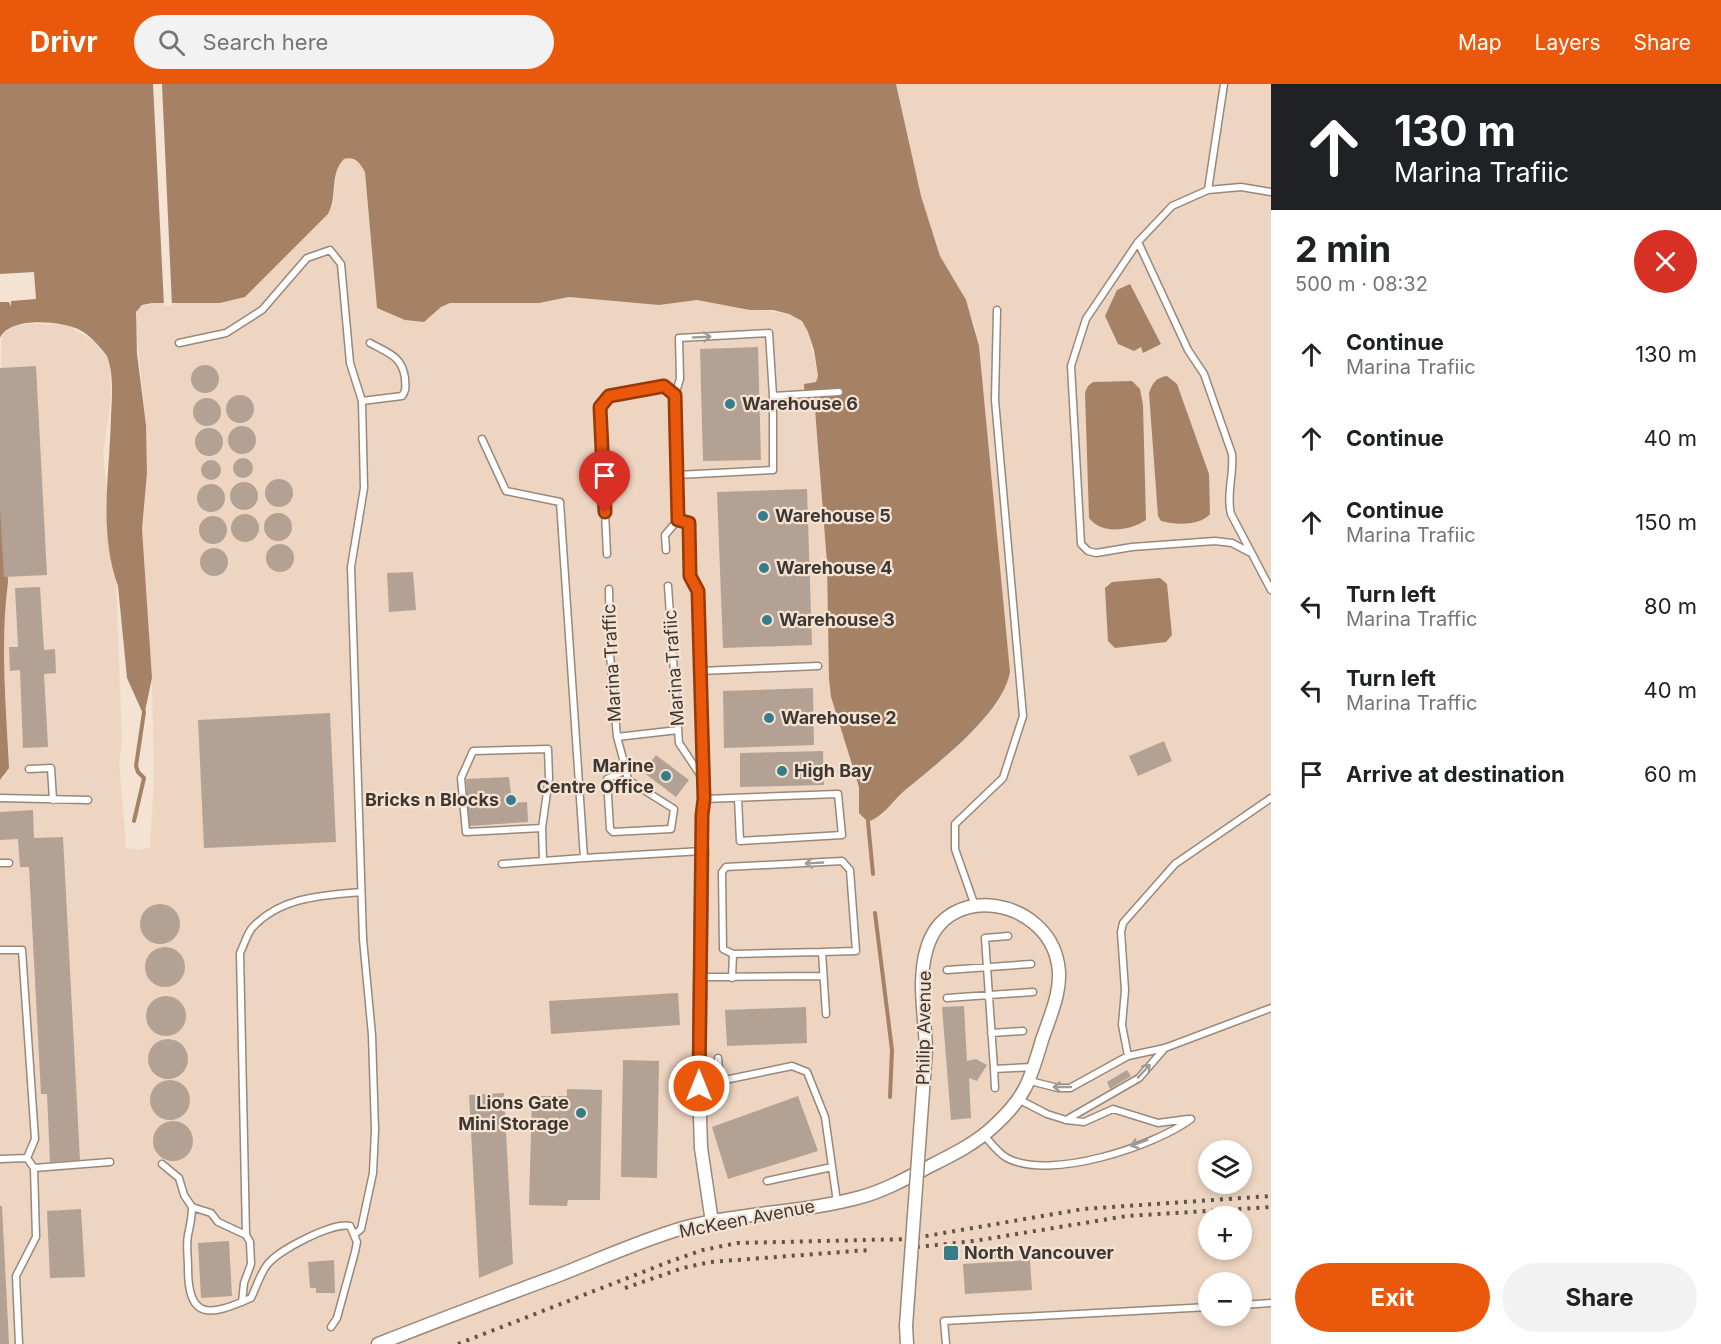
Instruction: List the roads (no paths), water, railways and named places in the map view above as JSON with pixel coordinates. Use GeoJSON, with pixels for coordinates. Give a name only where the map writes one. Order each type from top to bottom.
{"type":"FeatureCollection","features":[{"type":"Feature","properties":{"kind":"street"},"geometry":{"type":"LineString","coordinates":[[702,851],[699,1086],[701,1148],[712,1222]]}},
{"type":"Feature","properties":{"kind":"street","name":"Philip Avenue"},"geometry":{"type":"LineString","coordinates":[[907,1344],[906,1326],[926,1049],[923,976],[927,946],[942,922],[956,911],[975,906],[995,906],[1031,918],[1047,933],[1055,948],[1059,966],[1059,986],[1030,1081],[1020,1100],[1006,1116]]}},
{"type":"Feature","properties":{"kind":"street","name":"McKeen Avenue"},"geometry":{"type":"LineString","coordinates":[[378,1344],[653,1239],[712,1222],[860,1198],[890,1186],[956,1153],[984,1135],[1006,1116]]}},
{"type":"Feature","properties":{"kind":"lane"},"geometry":{"type":"LineString","coordinates":[[1208,190],[1224,84]]}},
{"type":"Feature","properties":{"kind":"lane"},"geometry":{"type":"LineString","coordinates":[[1249,552],[1232,543],[1215,541],[1132,546],[1096,553],[1088,551],[1082,544],[1071,366],[1086,319],[1138,242],[1172,206],[1208,190],[1241,187],[1271,192]]}},
{"type":"Feature","properties":{"kind":"lane"},"geometry":{"type":"LineString","coordinates":[[1138,242],[1188,350],[1204,374],[1232,454],[1233,466],[1228,504],[1249,552],[1271,590]]}},
{"type":"Feature","properties":{"kind":"lane"},"geometry":{"type":"LineString","coordinates":[[179,343],[226,333],[262,310],[307,258],[330,250],[340,264],[350,363],[362,401],[364,488],[351,567],[361,892],[375,1130],[373,1173],[361,1228],[355,1234]]}},
{"type":"Feature","properties":{"kind":"lane"},"geometry":{"type":"LineString","coordinates":[[975,906],[955,849],[955,824],[1003,778],[1023,716],[995,400],[998,310]]}},
{"type":"Feature","properties":{"kind":"lane"},"geometry":{"type":"LineString","coordinates":[[666,550],[665,535],[678,520],[675,395],[680,379],[680,338],[769,333],[773,396],[773,470],[677,475]]}},
{"type":"Feature","properties":{"kind":"lane"},"geometry":{"type":"LineString","coordinates":[[362,401],[402,396],[406,389],[404,366],[399,358],[370,343]]}},
{"type":"Feature","properties":{"kind":"lane"},"geometry":{"type":"LineString","coordinates":[[607,554],[600,407],[609,396],[664,386],[675,395]]}},
{"type":"Feature","properties":{"kind":"lane"},"geometry":{"type":"LineString","coordinates":[[773,396],[838,392]]}},
{"type":"Feature","properties":{"kind":"lane"},"geometry":{"type":"LineString","coordinates":[[482,440],[506,491],[560,502],[584,858]]}},
{"type":"Feature","properties":{"kind":"lane"},"geometry":{"type":"LineString","coordinates":[[502,864],[702,851],[704,799],[698,591],[690,576],[689,523],[678,520]]}},
{"type":"Feature","properties":{"kind":"lane","name":"Marina Trafiic"},"geometry":{"type":"LineString","coordinates":[[668,586],[678,730],[684,751],[703,779]]}},
{"type":"Feature","properties":{"kind":"lane","name":"Marina Traffic"},"geometry":{"type":"LineString","coordinates":[[609,589],[610,664],[616,737],[626,770],[628,780],[674,809],[671,829],[613,832],[609,825],[607,779],[626,770]]}},
{"type":"Feature","properties":{"kind":"lane"},"geometry":{"type":"LineString","coordinates":[[700,671],[818,666]]}},
{"type":"Feature","properties":{"kind":"lane","name":"Marina Traffic"},"geometry":{"type":"LineString","coordinates":[[616,737],[678,730]]}},
{"type":"Feature","properties":{"kind":"lane"},"geometry":{"type":"LineString","coordinates":[[542,828],[466,832],[461,777],[473,751],[548,749],[549,778],[542,828],[543,860]]}},
{"type":"Feature","properties":{"kind":"lane"},"geometry":{"type":"LineString","coordinates":[[29,769],[51,768],[53,800]]}},
{"type":"Feature","properties":{"kind":"lane"},"geometry":{"type":"LineString","coordinates":[[704,799],[838,794],[842,835],[740,841],[738,798]]}},
{"type":"Feature","properties":{"kind":"lane"},"geometry":{"type":"LineString","coordinates":[[0,798],[88,800]]}},
{"type":"Feature","properties":{"kind":"lane"},"geometry":{"type":"LineString","coordinates":[[1128,1056],[1122,1025],[1125,990],[1120,932],[1123,923],[1175,864],[1271,798]]}},
{"type":"Feature","properties":{"kind":"lane"},"geometry":{"type":"LineString","coordinates":[[842,861],[850,870],[856,951],[822,952],[733,954],[723,949],[722,872],[726,867],[842,861]]}},
{"type":"Feature","properties":{"kind":"lane"},"geometry":{"type":"LineString","coordinates":[[0,864],[9,863]]}},
{"type":"Feature","properties":{"kind":"lane"},"geometry":{"type":"LineString","coordinates":[[242,1302],[244,1282],[250,1264],[250,1242],[246,1235],[240,953],[251,929],[276,909],[316,896],[361,892]]}},
{"type":"Feature","properties":{"kind":"lane"},"geometry":{"type":"LineString","coordinates":[[995,1088],[985,938],[1008,936]]}},
{"type":"Feature","properties":{"kind":"lane"},"geometry":{"type":"LineString","coordinates":[[0,950],[22,950],[35,1138],[27,1158]]}},
{"type":"Feature","properties":{"kind":"lane"},"geometry":{"type":"LineString","coordinates":[[822,952],[821,976],[826,1014]]}},
{"type":"Feature","properties":{"kind":"lane"},"geometry":{"type":"LineString","coordinates":[[732,978],[733,954]]}},
{"type":"Feature","properties":{"kind":"lane"},"geometry":{"type":"LineString","coordinates":[[947,970],[1031,964]]}},
{"type":"Feature","properties":{"kind":"lane"},"geometry":{"type":"LineString","coordinates":[[700,977],[821,976]]}},
{"type":"Feature","properties":{"kind":"lane"},"geometry":{"type":"LineString","coordinates":[[947,998],[1033,992]]}},
{"type":"Feature","properties":{"kind":"lane"},"geometry":{"type":"LineString","coordinates":[[1030,1081],[1058,1088],[1070,1088],[1128,1056],[1164,1048],[1271,1008]]}},
{"type":"Feature","properties":{"kind":"lane"},"geometry":{"type":"LineString","coordinates":[[992,1033],[1023,1031]]}},
{"type":"Feature","properties":{"kind":"lane"},"geometry":{"type":"LineString","coordinates":[[1066,1120],[1139,1078],[1164,1048]]}},
{"type":"Feature","properties":{"kind":"lane"},"geometry":{"type":"LineString","coordinates":[[718,1058],[720,1081]]}},
{"type":"Feature","properties":{"kind":"lane"},"geometry":{"type":"LineString","coordinates":[[699,1086],[792,1066],[807,1072],[825,1117],[837,1202]]}},
{"type":"Feature","properties":{"kind":"lane"},"geometry":{"type":"LineString","coordinates":[[994,1069],[1034,1067]]}},
{"type":"Feature","properties":{"kind":"lane"},"geometry":{"type":"LineString","coordinates":[[984,1135],[1001,1153],[1015,1161],[1035,1166],[1062,1166],[1095,1159],[1177,1129],[1191,1119],[1158,1123],[1126,1111],[1113,1109],[1084,1122],[1066,1120],[1047,1114],[1020,1100]]}},
{"type":"Feature","properties":{"kind":"lane"},"geometry":{"type":"LineString","coordinates":[[0,1159],[27,1158]]}},
{"type":"Feature","properties":{"kind":"lane"},"geometry":{"type":"LineString","coordinates":[[19,1344],[16,1276],[36,1237],[34,1168],[27,1158]]}},
{"type":"Feature","properties":{"kind":"lane"},"geometry":{"type":"LineString","coordinates":[[34,1168],[110,1162]]}},
{"type":"Feature","properties":{"kind":"lane"},"geometry":{"type":"LineString","coordinates":[[162,1164],[179,1178],[184,1195],[192,1207],[193,1221],[188,1236],[188,1293],[196,1307],[204,1311],[221,1310],[251,1298],[267,1264],[327,1228],[342,1224],[350,1226],[355,1234],[355,1252],[338,1318],[331,1327]]}},
{"type":"Feature","properties":{"kind":"lane"},"geometry":{"type":"LineString","coordinates":[[767,1181],[832,1167]]}},
{"type":"Feature","properties":{"kind":"lane"},"geometry":{"type":"LineString","coordinates":[[192,1207],[211,1213],[219,1222],[246,1235]]}},
{"type":"Feature","properties":{"kind":"lane"},"geometry":{"type":"LineString","coordinates":[[1252,1304],[1271,1303]]}},
{"type":"Feature","properties":{"kind":"lane"},"geometry":{"type":"LineString","coordinates":[[946,1344],[944,1321],[1198,1307]]}},
{"type":"Feature","properties":{"kind":"waterway"},"geometry":{"type":"LineString","coordinates":[[134,821],[144,778],[136,766],[144,712]]}},
{"type":"Feature","properties":{"kind":"waterway"},"geometry":{"type":"LineString","coordinates":[[868,822],[873,874]]}},
{"type":"Feature","properties":{"kind":"waterway"},"geometry":{"type":"LineString","coordinates":[[875,913],[892,1050],[890,1097]]}},
{"type":"Feature","properties":{"kind":"railway"},"geometry":{"type":"LineString","coordinates":[[458,1344],[671,1261],[703,1250],[737,1243],[909,1239],[1083,1209],[1271,1196]]}},
{"type":"Feature","properties":{"kind":"railway"},"geometry":{"type":"LineString","coordinates":[[908,1248],[974,1241],[1127,1216],[1271,1207]]}},
{"type":"Feature","properties":{"kind":"railway"},"geometry":{"type":"LineString","coordinates":[[625,1288],[683,1268],[710,1262],[869,1250]]}},
{"type":"Feature","properties":{"kind":"place","name":"Warehouse 6"},"geometry":{"type":"Point","coordinates":[730,404]}},
{"type":"Feature","properties":{"kind":"place","name":"Warehouse 5"},"geometry":{"type":"Point","coordinates":[763,516]}},
{"type":"Feature","properties":{"kind":"place","name":"Warehouse 4"},"geometry":{"type":"Point","coordinates":[764,568]}},
{"type":"Feature","properties":{"kind":"place","name":"Warehouse 3"},"geometry":{"type":"Point","coordinates":[767,620]}},
{"type":"Feature","properties":{"kind":"place","name":"Warehouse 2"},"geometry":{"type":"Point","coordinates":[769,718]}},
{"type":"Feature","properties":{"kind":"place","name":"High Bay"},"geometry":{"type":"Point","coordinates":[782,771]}},
{"type":"Feature","properties":{"kind":"place","name":"Marine Centre Office"},"geometry":{"type":"Point","coordinates":[666,776]}},
{"type":"Feature","properties":{"kind":"place","name":"Bricks n Blocks"},"geometry":{"type":"Point","coordinates":[511,800]}},
{"type":"Feature","properties":{"kind":"place","name":"Lions Gate Mini Storage"},"geometry":{"type":"Point","coordinates":[581,1113]}},
{"type":"Feature","properties":{"kind":"place","name":"North Vancouver"},"geometry":{"type":"Point","coordinates":[951,1253]}}]}
